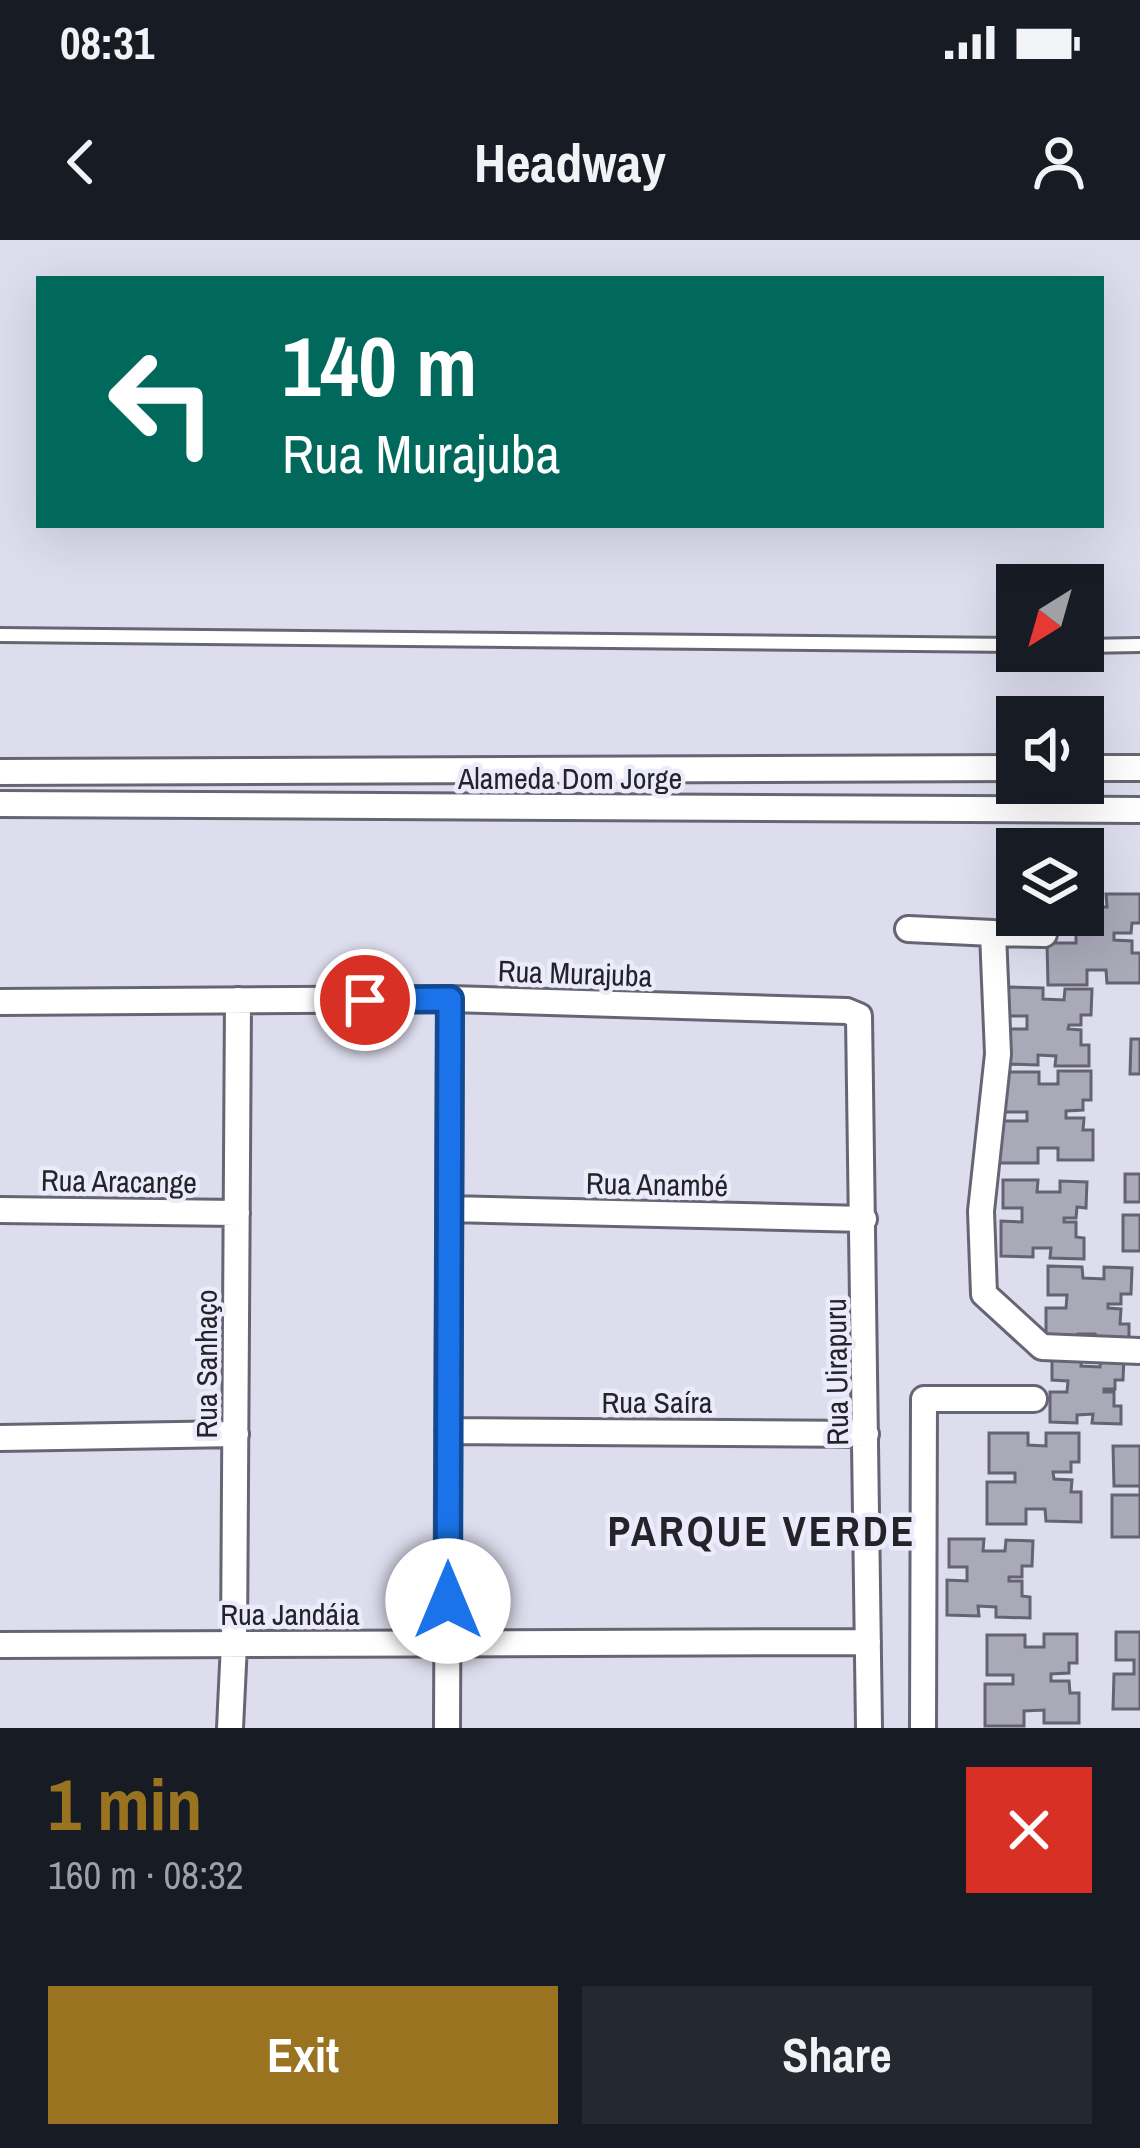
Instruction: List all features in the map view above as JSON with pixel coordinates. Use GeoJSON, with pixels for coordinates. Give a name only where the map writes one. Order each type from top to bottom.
{"type":"FeatureCollection","features":[{"type":"Feature","properties":{"kind":"street","name":"Alameda Dom Jorge"},"geometry":{"type":"LineString","coordinates":[[0,772],[996,768]]}},
{"type":"Feature","properties":{"kind":"street"},"geometry":{"type":"LineString","coordinates":[[1104,768],[1140,768]]}},
{"type":"Feature","properties":{"kind":"street","name":"Alameda Dom Jorge"},"geometry":{"type":"LineString","coordinates":[[0,804],[1140,810]]}},
{"type":"Feature","properties":{"kind":"street"},"geometry":{"type":"LineString","coordinates":[[908,929],[996,933]]}},
{"type":"Feature","properties":{"kind":"street"},"geometry":{"type":"LineString","coordinates":[[993,933],[998,1054],[981,1211],[984,1294],[1042,1347],[1140,1351]]}},
{"type":"Feature","properties":{"kind":"street"},"geometry":{"type":"LineString","coordinates":[[447,1728],[450,999]]}},
{"type":"Feature","properties":{"kind":"street","name":"Rua Murajuba"},"geometry":{"type":"LineString","coordinates":[[0,1002],[450,999],[847,1010],[860,1016]]}},
{"type":"Feature","properties":{"kind":"street","name":"Rua Sanhaço"},"geometry":{"type":"LineString","coordinates":[[230,1728],[238,1000]]}},
{"type":"Feature","properties":{"kind":"street","name":"Rua Uirapuru"},"geometry":{"type":"LineString","coordinates":[[860,1016],[869,1728]]}},
{"type":"Feature","properties":{"kind":"street","name":"Rua Anambé"},"geometry":{"type":"LineString","coordinates":[[449,1209],[864,1220]]}},
{"type":"Feature","properties":{"kind":"street","name":"Rua Aracange"},"geometry":{"type":"LineString","coordinates":[[0,1210],[237,1213]]}},
{"type":"Feature","properties":{"kind":"street"},"geometry":{"type":"LineString","coordinates":[[923,1728],[924,1399],[1034,1399]]}},
{"type":"Feature","properties":{"kind":"street","name":"Rua Saíra"},"geometry":{"type":"LineString","coordinates":[[448,1431],[866,1434]]}},
{"type":"Feature","properties":{"kind":"street"},"geometry":{"type":"LineString","coordinates":[[0,1438],[236,1434]]}},
{"type":"Feature","properties":{"kind":"street","name":"Rua Jandáia"},"geometry":{"type":"LineString","coordinates":[[0,1645],[868,1642]]}},
{"type":"Feature","properties":{"kind":"lane"},"geometry":{"type":"LineString","coordinates":[[0,635],[996,645]]}},
{"type":"Feature","properties":{"kind":"lane"},"geometry":{"type":"LineString","coordinates":[[1104,646],[1140,645]]}},
{"type":"Feature","properties":{"kind":"building"},"geometry":{"type":"Polygon","coordinates":[[[1106,894],[1140,894],[1140,923],[1132,923],[1131,933],[1114,933],[1114,940],[1132,941],[1132,953],[1140,953],[1140,983],[1107,983],[1106,970],[1087,970],[1087,985],[1048,985],[1047,943],[1076,943],[1076,936],[1104,936],[1106,894]]]}},
{"type":"Feature","properties":{"kind":"building"},"geometry":{"type":"Polygon","coordinates":[[[1008,987],[1043,988],[1043,999],[1064,1000],[1065,989],[1092,989],[1091,1015],[1081,1015],[1081,1025],[1068,1029],[1081,1030],[1081,1045],[1089,1045],[1089,1066],[1055,1066],[1056,1056],[1038,1055],[1038,1065],[1006,1064],[1006,1029],[1027,1029],[1027,1016],[1008,1016],[1008,987]]]}},
{"type":"Feature","properties":{"kind":"building"},"geometry":{"type":"Polygon","coordinates":[[[1131,1039],[1140,1039],[1140,1074],[1130,1074],[1131,1039]]]}},
{"type":"Feature","properties":{"kind":"building"},"geometry":{"type":"Polygon","coordinates":[[[1058,1071],[1091,1071],[1091,1100],[1083,1100],[1083,1110],[1066,1111],[1066,1118],[1084,1118],[1083,1130],[1093,1130],[1093,1160],[1058,1160],[1058,1148],[1038,1148],[1038,1163],[999,1163],[999,1121],[1027,1121],[1027,1112],[1001,1112],[1001,1072],[1039,1072],[1039,1084],[1058,1084],[1058,1071]]]}},
{"type":"Feature","properties":{"kind":"building"},"geometry":{"type":"Polygon","coordinates":[[[1125,1174],[1140,1174],[1140,1202],[1125,1202],[1125,1174]]]}},
{"type":"Feature","properties":{"kind":"building"},"geometry":{"type":"Polygon","coordinates":[[[1003,1180],[1038,1180],[1037,1192],[1060,1192],[1060,1181],[1087,1182],[1086,1208],[1077,1207],[1076,1218],[1064,1218],[1064,1222],[1076,1222],[1076,1237],[1084,1238],[1084,1259],[1050,1258],[1051,1248],[1033,1248],[1033,1257],[1001,1256],[1001,1221],[1022,1222],[1022,1208],[1003,1208],[1003,1180]]]}},
{"type":"Feature","properties":{"kind":"building"},"geometry":{"type":"Polygon","coordinates":[[[1123,1215],[1140,1215],[1140,1251],[1123,1251],[1123,1215]]]}},
{"type":"Feature","properties":{"kind":"building"},"geometry":{"type":"Polygon","coordinates":[[[1048,1266],[1082,1267],[1083,1278],[1104,1279],[1104,1267],[1132,1268],[1131,1294],[1121,1294],[1121,1304],[1108,1304],[1108,1308],[1121,1309],[1120,1324],[1129,1324],[1129,1345],[1095,1344],[1095,1334],[1078,1334],[1077,1344],[1046,1343],[1046,1308],[1066,1308],[1067,1295],[1048,1295],[1048,1266]]]}},
{"type":"Feature","properties":{"kind":"building"},"geometry":{"type":"Polygon","coordinates":[[[1052,1356],[1082,1357],[1081,1366],[1100,1367],[1101,1357],[1124,1357],[1123,1380],[1115,1380],[1115,1389],[1104,1389],[1114,1392],[1114,1406],[1121,1406],[1121,1424],[1092,1423],[1093,1414],[1077,1415],[1077,1423],[1050,1422],[1050,1392],[1067,1392],[1068,1381],[1052,1380],[1052,1356]]]}},
{"type":"Feature","properties":{"kind":"building"},"geometry":{"type":"Polygon","coordinates":[[[989,1433],[1028,1433],[1028,1445],[1046,1446],[1046,1433],[1079,1433],[1079,1462],[1071,1462],[1071,1472],[1053,1472],[1054,1479],[1072,1480],[1071,1492],[1081,1492],[1081,1522],[1046,1521],[1045,1509],[1026,1509],[1026,1524],[987,1524],[987,1482],[1015,1482],[1015,1473],[989,1473],[989,1433]]]}},
{"type":"Feature","properties":{"kind":"building"},"geometry":{"type":"Polygon","coordinates":[[[1113,1446],[1140,1446],[1140,1486],[1114,1486],[1113,1446]]]}},
{"type":"Feature","properties":{"kind":"building"},"geometry":{"type":"Polygon","coordinates":[[[1112,1495],[1140,1495],[1140,1537],[1112,1537],[1112,1495]]]}},
{"type":"Feature","properties":{"kind":"building"},"geometry":{"type":"Polygon","coordinates":[[[949,1539],[984,1539],[983,1551],[1005,1551],[1006,1540],[1033,1541],[1032,1566],[1022,1566],[1022,1577],[1009,1577],[1009,1581],[1022,1581],[1022,1596],[1030,1597],[1030,1618],[996,1617],[996,1607],[978,1606],[979,1616],[947,1615],[947,1580],[967,1581],[967,1567],[949,1567],[949,1539]]]}},
{"type":"Feature","properties":{"kind":"building"},"geometry":{"type":"Polygon","coordinates":[[[1116,1632],[1140,1632],[1140,1709],[1113,1709],[1114,1674],[1134,1674],[1134,1660],[1116,1660],[1116,1632]]]}},
{"type":"Feature","properties":{"kind":"building"},"geometry":{"type":"Polygon","coordinates":[[[1044,1634],[1077,1634],[1077,1663],[1069,1663],[1069,1673],[1051,1674],[1051,1681],[1069,1681],[1070,1693],[1079,1693],[1079,1723],[1044,1723],[1044,1710],[1024,1711],[1024,1726],[985,1726],[985,1684],[1013,1684],[1013,1675],[987,1675],[987,1635],[1025,1635],[1025,1647],[1044,1647],[1044,1634]]]}},
{"type":"Feature","properties":{"kind":"district","name":"PARQUE VERDE"},"geometry":{"type":"Point","coordinates":[762,1531]}},
{"type":"Feature","properties":{"kind":"route"},"geometry":{"type":"LineString","coordinates":[[365,1000],[450,999],[448,1601]]}}]}
